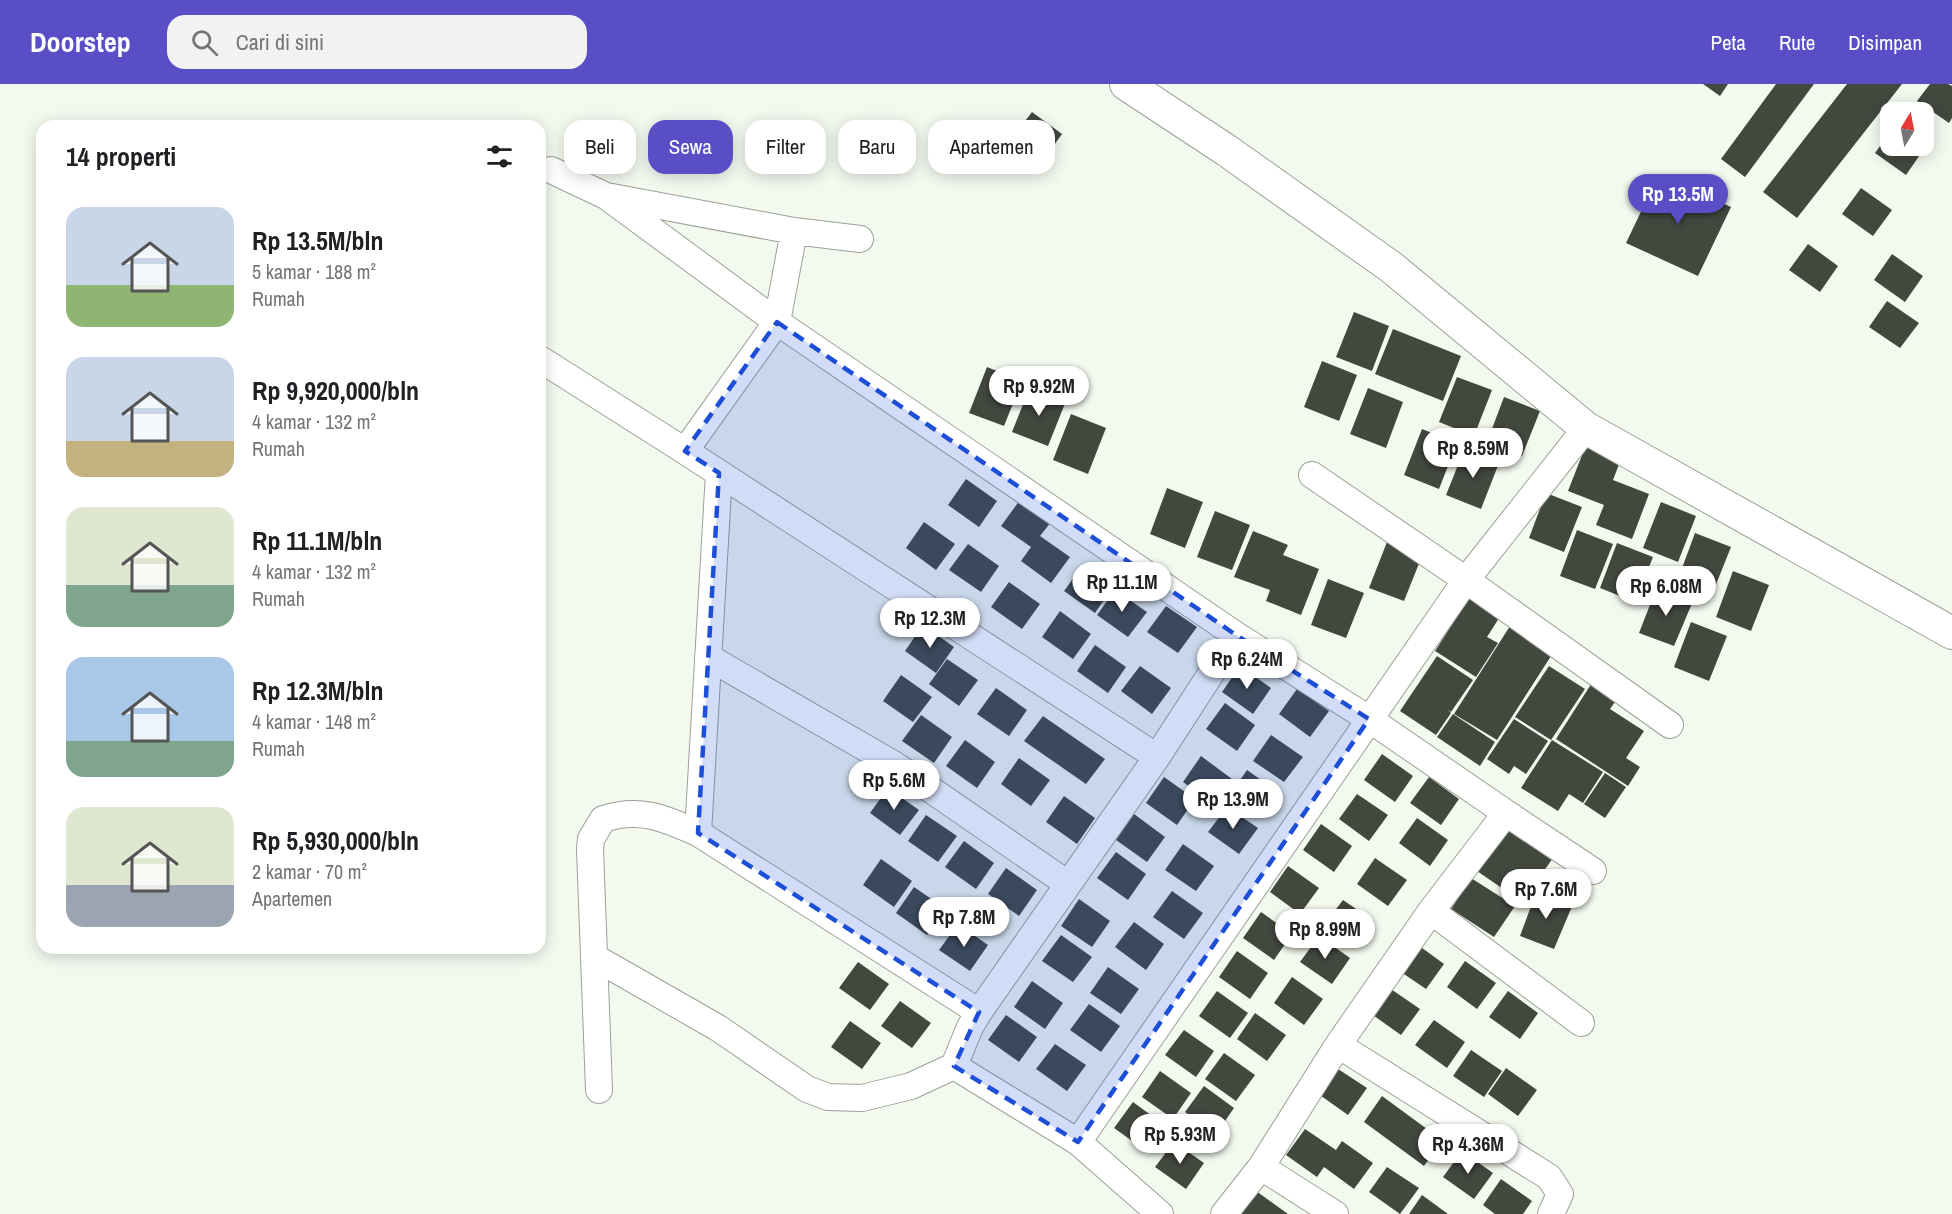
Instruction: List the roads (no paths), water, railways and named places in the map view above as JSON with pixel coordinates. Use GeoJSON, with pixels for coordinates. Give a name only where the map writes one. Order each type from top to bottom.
{"type":"FeatureCollection","features":[{"type":"Feature","properties":{"kind":"street"},"geometry":{"type":"LineString","coordinates":[[1126,84],[1226,150],[1390,267],[1586,428],[1952,633]]}},
{"type":"Feature","properties":{"kind":"street"},"geometry":{"type":"LineString","coordinates":[[551,170],[606,196],[777,322],[1236,635],[1369,719],[1593,871]]}},
{"type":"Feature","properties":{"kind":"street"},"geometry":{"type":"LineString","coordinates":[[606,196],[794,231],[860,239]]}},
{"type":"Feature","properties":{"kind":"street"},"geometry":{"type":"LineString","coordinates":[[685,451],[777,322],[794,231]]}},
{"type":"Feature","properties":{"kind":"street"},"geometry":{"type":"LineString","coordinates":[[546,363],[1157,757]]}},
{"type":"Feature","properties":{"kind":"street"},"geometry":{"type":"LineString","coordinates":[[1078,1142],[1466,580],[1586,428]]}},
{"type":"Feature","properties":{"kind":"street"},"geometry":{"type":"LineString","coordinates":[[698,833],[719,473]]}},
{"type":"Feature","properties":{"kind":"street"},"geometry":{"type":"LineString","coordinates":[[1312,475],[1466,580],[1670,725]]}},
{"type":"Feature","properties":{"kind":"street"},"geometry":{"type":"LineString","coordinates":[[594,957],[718,1028],[807,1089],[828,1097],[862,1098],[911,1086],[954,1066],[979,1012],[1157,757],[1236,635]]}},
{"type":"Feature","properties":{"kind":"street"},"geometry":{"type":"LineString","coordinates":[[708,657],[895,765],[1068,884]]}},
{"type":"Feature","properties":{"kind":"street"},"geometry":{"type":"LineString","coordinates":[[600,1090],[590,849],[591,839],[603,819],[636,813],[674,822],[698,833],[979,1012]]}},
{"type":"Feature","properties":{"kind":"street"},"geometry":{"type":"LineString","coordinates":[[1224,1214],[1262,1167],[1338,1045],[1431,911],[1506,813]]}},
{"type":"Feature","properties":{"kind":"street"},"geometry":{"type":"LineString","coordinates":[[1431,911],[1581,1023]]}},
{"type":"Feature","properties":{"kind":"street"},"geometry":{"type":"LineString","coordinates":[[1338,1045],[1549,1178],[1560,1194],[1551,1214]]}},
{"type":"Feature","properties":{"kind":"street"},"geometry":{"type":"LineString","coordinates":[[954,1066],[1078,1142],[1160,1214]]}},
{"type":"Feature","properties":{"kind":"street"},"geometry":{"type":"LineString","coordinates":[[1262,1167],[1335,1214]]}}]}
